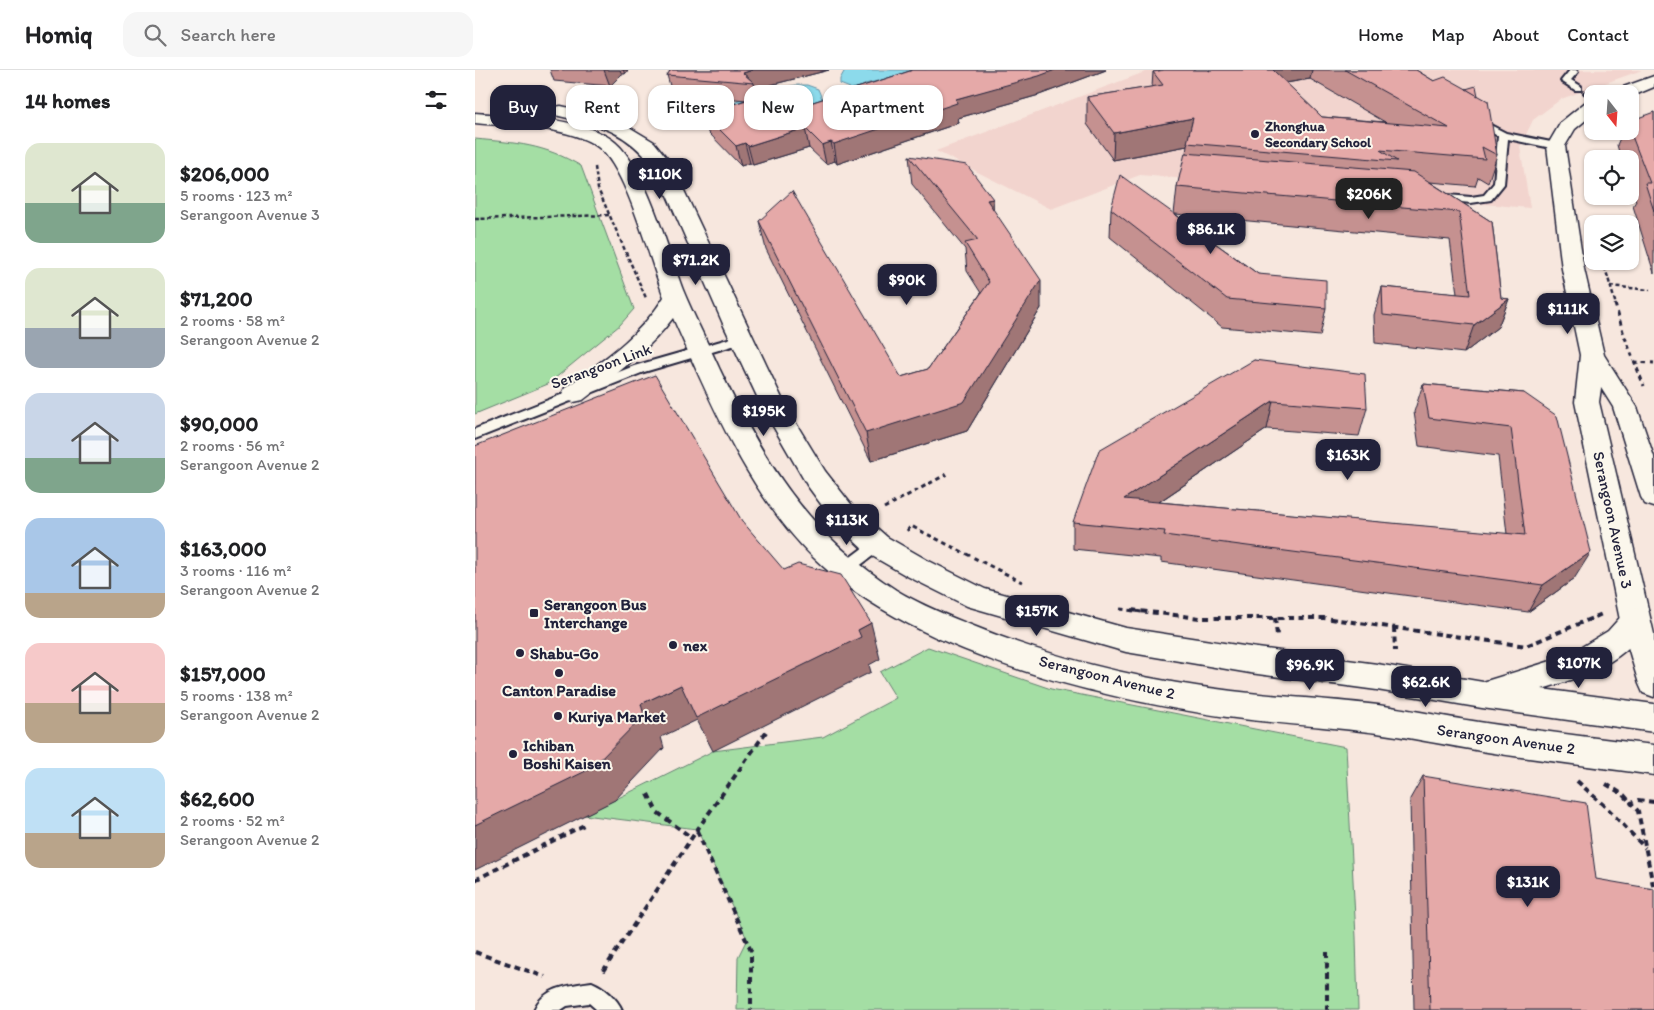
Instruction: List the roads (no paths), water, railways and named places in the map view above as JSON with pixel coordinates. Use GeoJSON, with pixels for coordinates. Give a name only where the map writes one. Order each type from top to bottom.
{"type":"FeatureCollection","features":[{"type":"Feature","properties":{"kind":"main road"},"geometry":{"type":"LineString","coordinates":[[1639,87],[1654,81]]}},
{"type":"Feature","properties":{"kind":"main road"},"geometry":{"type":"LineString","coordinates":[[475,104],[551,110],[608,122],[628,132],[647,146],[664,167],[741,339],[774,407],[816,478],[844,515],[877,545],[917,568],[977,598],[1126,640],[1258,661],[1377,677],[1482,695],[1654,718]]}},
{"type":"Feature","properties":{"kind":"main road"},"geometry":{"type":"LineString","coordinates":[[1556,146],[1567,126],[1584,105]]}},
{"type":"Feature","properties":{"kind":"main road","name":"Serangoon Avenue 2"},"geometry":{"type":"LineString","coordinates":[[475,118],[560,127],[604,143],[618,154],[630,177],[675,297],[730,416],[752,457],[785,508],[808,536],[845,569],[885,598],[948,629],[1004,651],[1131,687],[1228,703],[1377,720],[1459,734],[1654,760]]}},
{"type":"Feature","properties":{"kind":"main road","name":"Serangoon Avenue 3"},"geometry":{"type":"LineString","coordinates":[[1556,146],[1573,269],[1592,355],[1587,402],[1621,615],[1654,684]]}},
{"type":"Feature","properties":{"kind":"main road"},"geometry":{"type":"LineString","coordinates":[[574,394],[645,338],[665,316],[675,297]]}},
{"type":"Feature","properties":{"kind":"main road","name":"Serangoon Avenue 3"},"geometry":{"type":"LineString","coordinates":[[1592,355],[1625,407],[1654,496]]}},
{"type":"Feature","properties":{"kind":"main road"},"geometry":{"type":"LineString","coordinates":[[1482,695],[1576,666],[1619,640],[1621,615]]}},
{"type":"Feature","properties":{"kind":"main road"},"geometry":{"type":"LineString","coordinates":[[1377,677],[1377,720]]}},
{"type":"Feature","properties":{"kind":"lane"},"geometry":{"type":"LineString","coordinates":[[1573,72],[1566,81],[1578,88]]}},
{"type":"Feature","properties":{"kind":"lane"},"geometry":{"type":"LineString","coordinates":[[1466,115],[1503,135],[1556,146]]}},
{"type":"Feature","properties":{"kind":"lane"},"geometry":{"type":"LineString","coordinates":[[1423,196],[1471,200],[1487,198],[1499,184],[1503,135]]}},
{"type":"Feature","properties":{"kind":"lane","name":"Serangoon Link"},"geometry":{"type":"LineString","coordinates":[[475,434],[639,369],[741,339]]}},
{"type":"Feature","properties":{"kind":"lane"},"geometry":{"type":"LineString","coordinates":[[808,536],[844,515]]}},
{"type":"Feature","properties":{"kind":"lane"},"geometry":{"type":"LineString","coordinates":[[845,569],[877,545]]}},
{"type":"Feature","properties":{"kind":"lane"},"geometry":{"type":"LineString","coordinates":[[544,1010],[563,996],[592,992],[613,1010]]}},
{"type":"Feature","properties":{"kind":"water"},"geometry":{"type":"Polygon","coordinates":[[[845,70],[927,70],[864,85],[842,85],[840,84],[840,79],[845,70]]]}},
{"type":"Feature","properties":{"kind":"water"},"geometry":{"type":"Polygon","coordinates":[[[813,87],[818,89],[823,106],[813,108],[813,87]]]}},
{"type":"Feature","properties":{"kind":"water"},"geometry":{"type":"Polygon","coordinates":[[[744,98],[744,106],[737,107],[734,102],[744,98]]]}},
{"type":"Feature","properties":{"kind":"place","name":"Zhonghua Secondary School"},"geometry":{"type":"Point","coordinates":[1255,134]}},
{"type":"Feature","properties":{"kind":"place","name":"Serangoon Bus Interchange"},"geometry":{"type":"Point","coordinates":[534,613]}},
{"type":"Feature","properties":{"kind":"place","name":"nex"},"geometry":{"type":"Point","coordinates":[673,645]}},
{"type":"Feature","properties":{"kind":"place","name":"Shabu-Go"},"geometry":{"type":"Point","coordinates":[520,653]}},
{"type":"Feature","properties":{"kind":"place","name":"Canton Paradise"},"geometry":{"type":"Point","coordinates":[559,673]}},
{"type":"Feature","properties":{"kind":"place","name":"Kuriya Market"},"geometry":{"type":"Point","coordinates":[558,716]}},
{"type":"Feature","properties":{"kind":"place","name":"Ichiban Boshi Kaisen"},"geometry":{"type":"Point","coordinates":[513,754]}}]}
